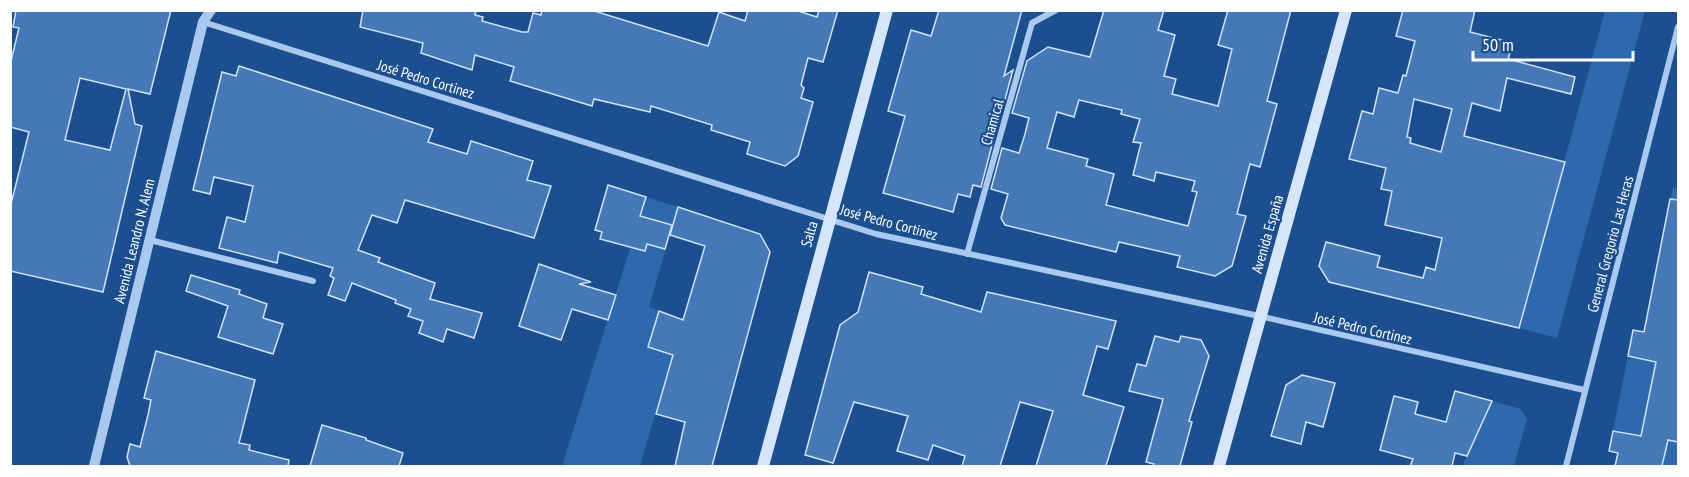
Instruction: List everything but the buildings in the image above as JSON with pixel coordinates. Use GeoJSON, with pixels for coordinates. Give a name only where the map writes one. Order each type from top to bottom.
{"type":"FeatureCollection","features":[{"type":"Feature","properties":{"kind":"main road","name":"Salta"},"geometry":{"type":"LineString","coordinates":[[763,466],[887,10]]}},
{"type":"Feature","properties":{"kind":"main road","name":"Avenida España"},"geometry":{"type":"LineString","coordinates":[[1219,466],[1346,10]]}},
{"type":"Feature","properties":{"kind":"street","name":"Avenida Leandro N. Alem"},"geometry":{"type":"LineString","coordinates":[[94,466],[203,16],[211,10]]}},
{"type":"Feature","properties":{"kind":"street","name":"Chamical"},"geometry":{"type":"LineString","coordinates":[[967,254],[1032,23],[1056,10]]}},
{"type":"Feature","properties":{"kind":"street","name":"José Pedro Cortinez"},"geometry":{"type":"LineString","coordinates":[[203,16],[876,234],[1259,316],[1584,390]]}},
{"type":"Feature","properties":{"kind":"street","name":"General Gregorio Las Heras"},"geometry":{"type":"LineString","coordinates":[[1566,466],[1678,27]]}},
{"type":"Feature","properties":{"kind":"street"},"geometry":{"type":"LineString","coordinates":[[150,240],[313,280]]}},
{"type":"Feature","properties":{"kind":"shaded area"},"geometry":{"type":"Polygon","coordinates":[[[1605,11],[1645,11],[1557,338],[1519,328],[1605,11]]]}},
{"type":"Feature","properties":{"kind":"shaded area"},"geometry":{"type":"Polygon","coordinates":[[[1673,187],[1678,188],[1678,466],[1615,466],[1618,453],[1609,451],[1633,330],[1644,332],[1673,187]]]}},
{"type":"Feature","properties":{"kind":"shaded area"},"geometry":{"type":"Polygon","coordinates":[[[646,197],[678,207],[649,307],[683,319],[640,466],[562,466],[646,197]]]}},
{"type":"Feature","properties":{"kind":"shaded area"},"geometry":{"type":"Polygon","coordinates":[[[1492,401],[1521,409],[1527,419],[1514,466],[1462,466],[1492,401]]]}}]}
